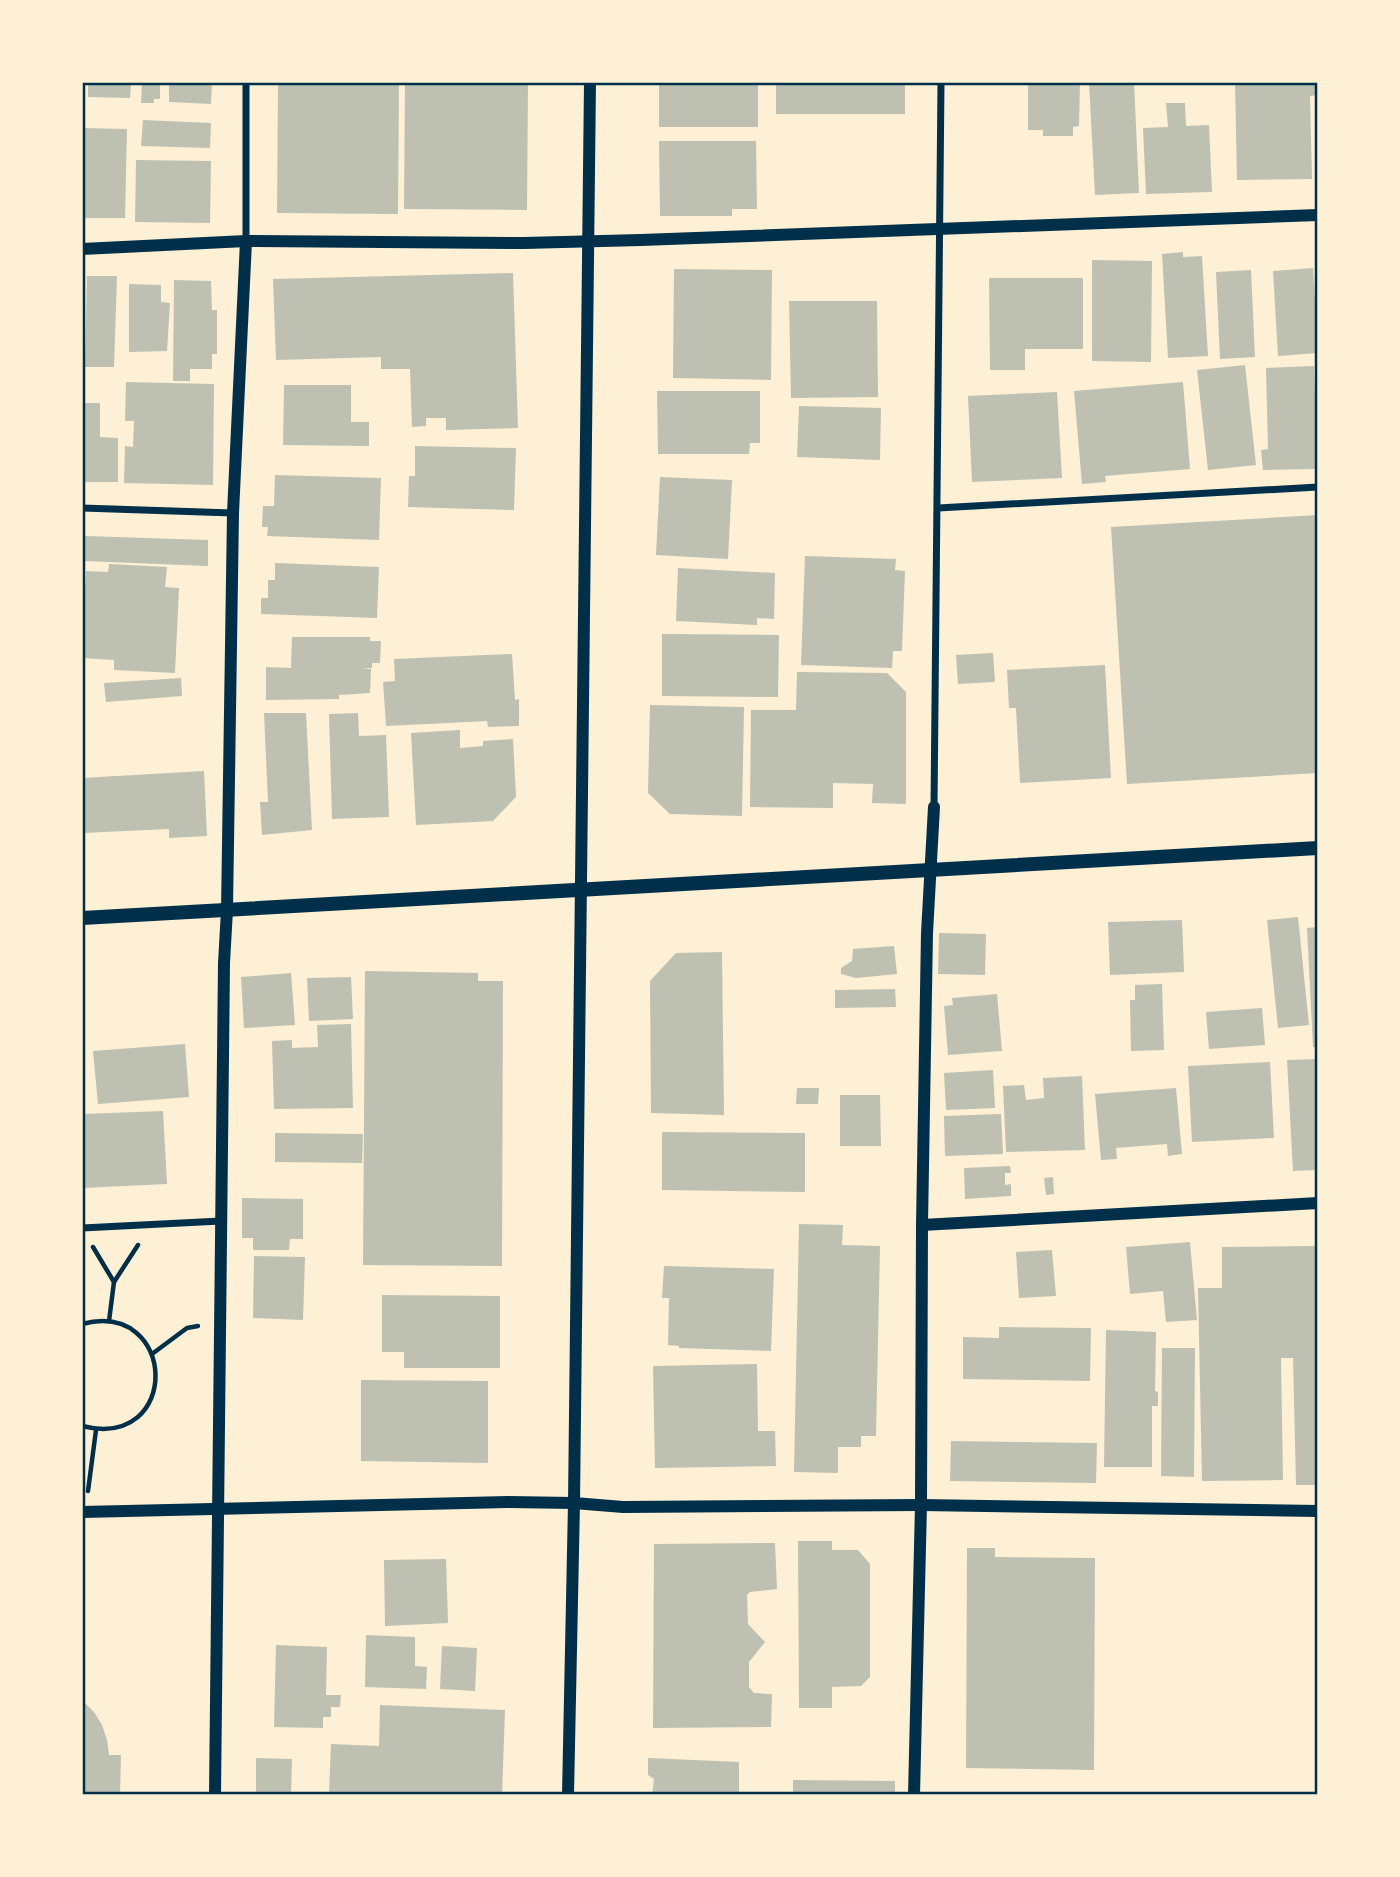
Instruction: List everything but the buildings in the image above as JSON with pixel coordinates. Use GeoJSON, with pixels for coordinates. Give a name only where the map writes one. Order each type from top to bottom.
{"type":"FeatureCollection","features":[{"type":"Feature","properties":{"kind":"main road"},"geometry":{"type":"LineString","coordinates":[[82,918],[1318,848]]}},
{"type":"Feature","properties":{"kind":"street"},"geometry":{"type":"LineString","coordinates":[[215,1795],[224,963],[233,513],[246,241],[246,82]]}},
{"type":"Feature","properties":{"kind":"street"},"geometry":{"type":"LineString","coordinates":[[568,1795],[574,1503],[590,82]]}},
{"type":"Feature","properties":{"kind":"street"},"geometry":{"type":"LineString","coordinates":[[915,1795],[922,1505],[922,1225],[927,933],[934,807],[941,82]]}},
{"type":"Feature","properties":{"kind":"street"},"geometry":{"type":"LineString","coordinates":[[82,249],[246,241],[589,242],[1318,215]]}},
{"type":"Feature","properties":{"kind":"street"},"geometry":{"type":"LineString","coordinates":[[938,508],[1318,487]]}},
{"type":"Feature","properties":{"kind":"street"},"geometry":{"type":"LineString","coordinates":[[82,508],[233,513]]}},
{"type":"Feature","properties":{"kind":"street"},"geometry":{"type":"LineString","coordinates":[[922,1225],[1318,1203]]}},
{"type":"Feature","properties":{"kind":"street"},"geometry":{"type":"LineString","coordinates":[[82,1228],[222,1222]]}},
{"type":"Feature","properties":{"kind":"street"},"geometry":{"type":"LineString","coordinates":[[83,1512],[494,1503],[574,1503],[623,1507],[922,1505],[1318,1511]]}},
{"type":"Feature","properties":{"kind":"path"},"geometry":{"type":"LineString","coordinates":[[109,1321],[114,1282],[150,1224]]}},
{"type":"Feature","properties":{"kind":"path"},"geometry":{"type":"LineString","coordinates":[[82,1228],[114,1282]]}},
{"type":"Feature","properties":{"kind":"path"},"geometry":{"type":"LineString","coordinates":[[82,1324],[109,1321],[135,1332],[145,1341],[152,1354],[157,1381],[146,1408],[136,1418],[111,1429],[96,1430],[82,1426]]}},
{"type":"Feature","properties":{"kind":"path"},"geometry":{"type":"LineString","coordinates":[[152,1354],[187,1328],[221,1322]]}},
{"type":"Feature","properties":{"kind":"path"},"geometry":{"type":"LineString","coordinates":[[83,1512],[96,1430]]}}]}
